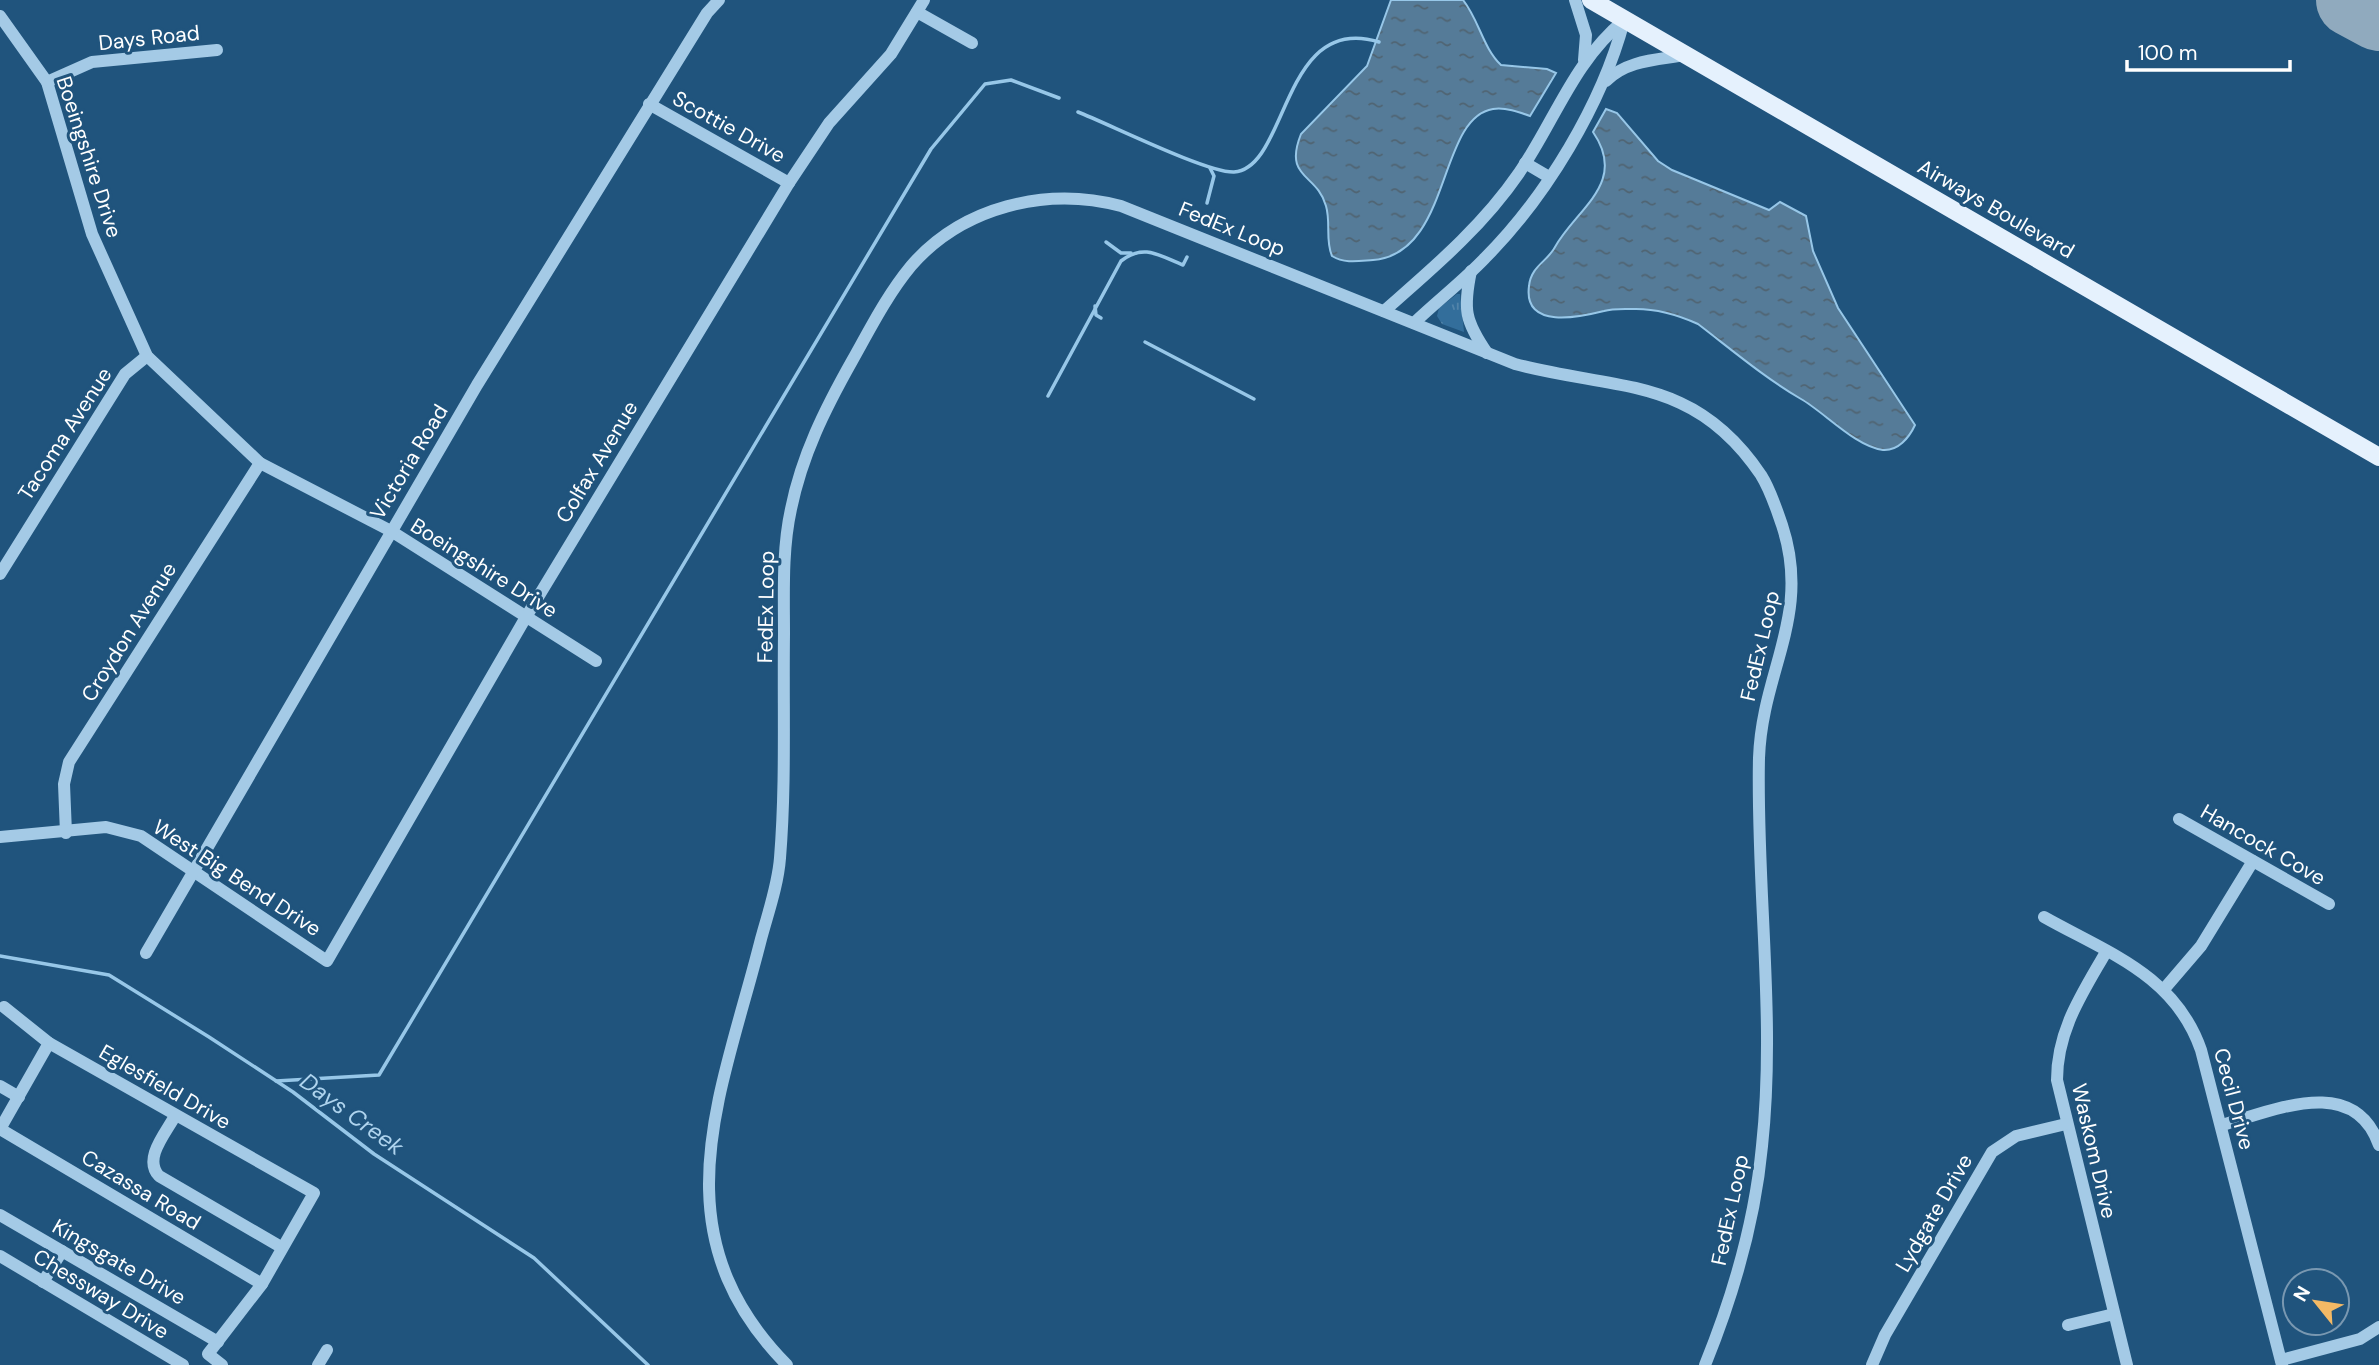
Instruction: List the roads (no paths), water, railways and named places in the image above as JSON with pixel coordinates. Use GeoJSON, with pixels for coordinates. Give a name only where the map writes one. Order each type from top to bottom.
{"type":"FeatureCollection","features":[{"type":"Feature","properties":{"kind":"main road","name":"Airways Boulevard"},"geometry":{"type":"LineString","coordinates":[[1591,0],[2379,457]]}},
{"type":"Feature","properties":{"kind":"street","name":"Victoria Road"},"geometry":{"type":"LineString","coordinates":[[146,953],[391,531],[649,104],[707,13],[719,0]]}},
{"type":"Feature","properties":{"kind":"street","name":"Colfax Avenue"},"geometry":{"type":"LineString","coordinates":[[327,961],[526,617],[789,183],[830,123],[891,54],[924,0]]}},
{"type":"Feature","properties":{"kind":"street"},"geometry":{"type":"LineString","coordinates":[[1575,0],[1586,35],[1584,60]]}},
{"type":"Feature","properties":{"kind":"street"},"geometry":{"type":"LineString","coordinates":[[917,12],[972,43]]}},
{"type":"Feature","properties":{"kind":"street","name":"Boeingshire Drive"},"geometry":{"type":"LineString","coordinates":[[0,16],[47,82],[92,234],[147,356],[260,463],[391,531],[596,661]]}},
{"type":"Feature","properties":{"kind":"street"},"geometry":{"type":"LineString","coordinates":[[1384,311],[1479,223],[1525,163],[1584,60],[1624,20]]}},
{"type":"Feature","properties":{"kind":"street"},"geometry":{"type":"LineString","coordinates":[[1414,323],[1471,271],[1512,228],[1549,177],[1603,83],[1624,20]]}},
{"type":"Feature","properties":{"kind":"street","name":"Days Road"},"geometry":{"type":"LineString","coordinates":[[47,82],[92,62],[217,50]]}},
{"type":"Feature","properties":{"kind":"street"},"geometry":{"type":"LineString","coordinates":[[1603,83],[1621,69],[1632,65],[1685,55]]}},
{"type":"Feature","properties":{"kind":"street","name":"Scottie Drive"},"geometry":{"type":"LineString","coordinates":[[649,104],[789,183]]}},
{"type":"Feature","properties":{"kind":"street"},"geometry":{"type":"LineString","coordinates":[[1525,163],[1549,177]]}},
{"type":"Feature","properties":{"kind":"street","name":"FedEx Loop"},"geometry":{"type":"LineString","coordinates":[[787,1365],[750,1320],[729,1282],[711,1220],[708,1179],[709,1140],[716,1102],[780,861],[784,567],[791,510],[804,458],[820,419],[883,306],[925,251],[961,226],[1015,203],[1070,198],[1121,206],[1488,353],[1546,372],[1620,383],[1682,402],[1713,422],[1739,446],[1763,479],[1774,501],[1791,558],[1791,611],[1766,704],[1759,754],[1767,1027],[1762,1149],[1736,1275],[1705,1365]]}},
{"type":"Feature","properties":{"kind":"street"},"geometry":{"type":"LineString","coordinates":[[1471,271],[1466,314],[1473,332],[1488,353]]}},
{"type":"Feature","properties":{"kind":"street","name":"Tacoma Avenue"},"geometry":{"type":"LineString","coordinates":[[0,574],[125,374],[147,356]]}},
{"type":"Feature","properties":{"kind":"street","name":"Croydon Avenue"},"geometry":{"type":"LineString","coordinates":[[66,833],[64,784],[69,762],[260,463]]}},
{"type":"Feature","properties":{"kind":"street","name":"Hancock Cove"},"geometry":{"type":"LineString","coordinates":[[2179,819],[2329,904]]}},
{"type":"Feature","properties":{"kind":"street","name":"West Big Bend Drive"},"geometry":{"type":"LineString","coordinates":[[0,837],[66,833],[106,827],[141,836],[327,961]]}},
{"type":"Feature","properties":{"kind":"street"},"geometry":{"type":"LineString","coordinates":[[2165,988],[2201,946],[2253,861]]}},
{"type":"Feature","properties":{"kind":"street","name":"Cecil Drive"},"geometry":{"type":"LineString","coordinates":[[2044,917],[2147,975],[2165,988],[2184,1012],[2196,1034],[2282,1363]]}},
{"type":"Feature","properties":{"kind":"street","name":"Waskom Drive"},"geometry":{"type":"LineString","coordinates":[[2106,952],[2068,1018],[2059,1049],[2057,1080],[2127,1365]]}},
{"type":"Feature","properties":{"kind":"street","name":"Eglesfield Drive"},"geometry":{"type":"LineString","coordinates":[[4,1007],[48,1043],[314,1193],[281,1247]]}},
{"type":"Feature","properties":{"kind":"street"},"geometry":{"type":"LineString","coordinates":[[0,1129],[48,1043]]}},
{"type":"Feature","properties":{"kind":"street"},"geometry":{"type":"LineString","coordinates":[[0,1086],[19,1097]]}},
{"type":"Feature","properties":{"kind":"street"},"geometry":{"type":"LineString","coordinates":[[2221,1125],[2311,1101],[2332,1102],[2362,1117],[2379,1145]]}},
{"type":"Feature","properties":{"kind":"street"},"geometry":{"type":"LineString","coordinates":[[175,1116],[152,1159],[153,1170],[159,1177],[281,1247],[262,1284],[208,1354],[222,1365]]}},
{"type":"Feature","properties":{"kind":"street","name":"Lydgate Drive"},"geometry":{"type":"LineString","coordinates":[[1872,1365],[1885,1335],[1992,1152],[2016,1136],[2066,1124]]}},
{"type":"Feature","properties":{"kind":"street","name":"Cazassa Road"},"geometry":{"type":"LineString","coordinates":[[0,1129],[262,1284]]}},
{"type":"Feature","properties":{"kind":"street","name":"Kingsgate Drive"},"geometry":{"type":"LineString","coordinates":[[1,1217],[218,1342]]}},
{"type":"Feature","properties":{"kind":"street"},"geometry":{"type":"LineString","coordinates":[[43,1282],[62,1251]]}},
{"type":"Feature","properties":{"kind":"street","name":"Chessway Drive"},"geometry":{"type":"LineString","coordinates":[[0,1256],[183,1365]]}},
{"type":"Feature","properties":{"kind":"street"},"geometry":{"type":"LineString","coordinates":[[2068,1325],[2114,1314]]}},
{"type":"Feature","properties":{"kind":"street"},"geometry":{"type":"LineString","coordinates":[[2282,1363],[2360,1339],[2379,1327]]}},
{"type":"Feature","properties":{"kind":"street"},"geometry":{"type":"LineString","coordinates":[[318,1365],[327,1350]]}},
{"type":"Feature","properties":{"kind":"water"},"geometry":{"type":"Polygon","coordinates":[[[1391,0],[1463,0],[1501,65],[1547,69],[1556,73],[1530,116],[1512,110],[1493,109],[1475,118],[1462,136],[1451,159],[1431,212],[1417,235],[1399,252],[1373,260],[1342,260],[1332,256],[1326,206],[1322,195],[1299,168],[1296,160],[1297,149],[1301,134],[1367,66],[1391,0]]]}},
{"type":"Feature","properties":{"kind":"water"},"geometry":{"type":"Polygon","coordinates":[[[1606,109],[1617,113],[1658,161],[1672,170],[1769,210],[1780,202],[1806,216],[1813,251],[1838,308],[1915,425],[1902,443],[1883,450],[1862,443],[1698,324],[1683,318],[1652,310],[1624,309],[1555,317],[1544,315],[1535,309],[1530,300],[1529,286],[1533,273],[1586,207],[1602,181],[1605,166],[1602,150],[1593,132],[1606,109]]]}},
{"type":"Feature","properties":{"kind":"waterway"},"geometry":{"type":"LineString","coordinates":[[1078,112],[1181,157],[1234,172],[1252,164],[1266,146],[1290,94],[1305,69],[1323,49],[1347,39],[1379,42]]}},
{"type":"Feature","properties":{"kind":"waterway"},"geometry":{"type":"LineString","coordinates":[[276,1081],[379,1075],[931,149],[985,84],[1011,80],[1059,98]]}},
{"type":"Feature","properties":{"kind":"waterway"},"geometry":{"type":"LineString","coordinates":[[1207,203],[1214,176],[1210,168]]}},
{"type":"Feature","properties":{"kind":"waterway"},"geometry":{"type":"LineString","coordinates":[[1106,242],[1121,253],[1131,253]]}},
{"type":"Feature","properties":{"kind":"waterway"},"geometry":{"type":"LineString","coordinates":[[1048,396],[1121,261],[1145,252],[1183,265],[1187,257]]}},
{"type":"Feature","properties":{"kind":"waterway"},"geometry":{"type":"LineString","coordinates":[[1095,306],[1096,315],[1101,318]]}},
{"type":"Feature","properties":{"kind":"waterway"},"geometry":{"type":"LineString","coordinates":[[1145,342],[1254,399]]}},
{"type":"Feature","properties":{"kind":"waterway","name":"Days Creek"},"geometry":{"type":"LineString","coordinates":[[0,956],[109,975],[209,1037],[293,1092],[374,1154],[534,1258],[648,1365]]}}]}
